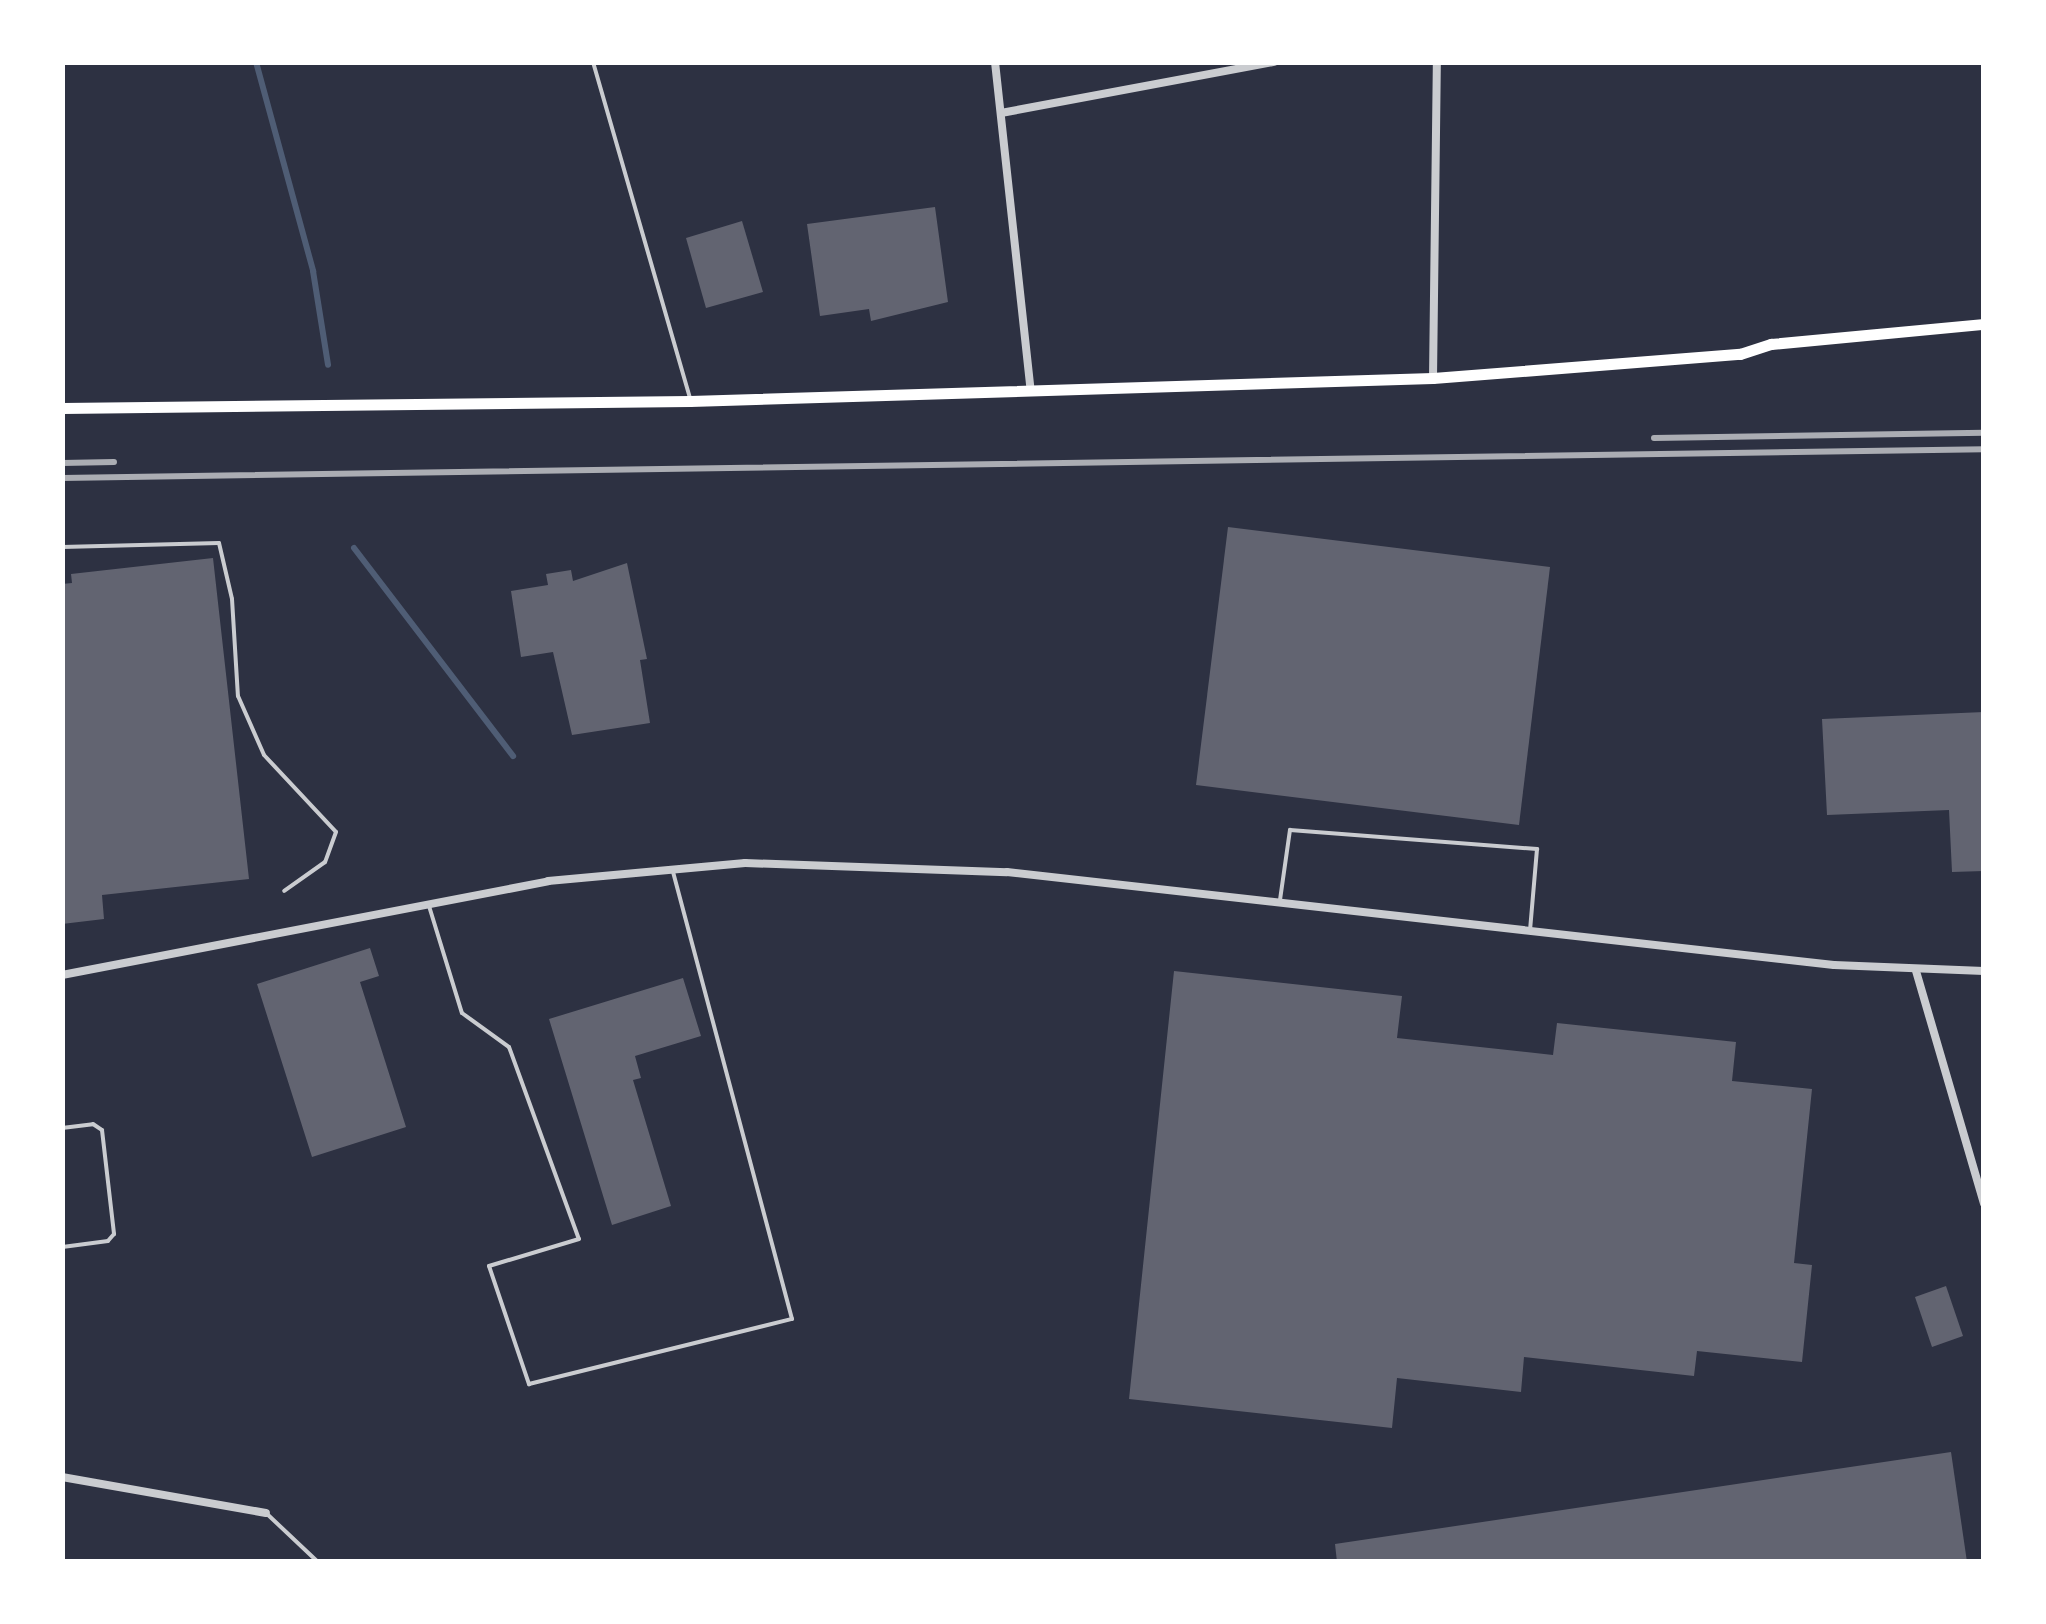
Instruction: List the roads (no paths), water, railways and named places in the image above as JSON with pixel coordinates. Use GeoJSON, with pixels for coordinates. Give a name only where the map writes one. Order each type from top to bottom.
{"type":"FeatureCollection","features":[{"type":"Feature","properties":{"kind":"main road"},"geometry":{"type":"LineString","coordinates":[[62,408],[690,400],[1433,378],[1740,354],[1770,344],[1984,324]]}},
{"type":"Feature","properties":{"kind":"street"},"geometry":{"type":"LineString","coordinates":[[995,62],[1031,392]]}},
{"type":"Feature","properties":{"kind":"street"},"geometry":{"type":"LineString","coordinates":[[1001,113],[1274,62]]}},
{"type":"Feature","properties":{"kind":"street"},"geometry":{"type":"LineString","coordinates":[[1433,378],[1437,62]]}},
{"type":"Feature","properties":{"kind":"street"},"geometry":{"type":"LineString","coordinates":[[62,975],[548,881],[744,863],[917,865],[1916,971],[1984,972]]}},
{"type":"Feature","properties":{"kind":"street"},"geometry":{"type":"LineString","coordinates":[[1916,971],[1984,1203]]}},
{"type":"Feature","properties":{"kind":"street"},"geometry":{"type":"LineString","coordinates":[[62,1477],[266,1513]]}},
{"type":"Feature","properties":{"kind":"lane"},"geometry":{"type":"LineString","coordinates":[[593,62],[690,400]]}},
{"type":"Feature","properties":{"kind":"lane"},"geometry":{"type":"LineString","coordinates":[[62,547],[218,544],[232,599],[238,696],[264,755],[336,832],[325,862],[284,891]]}},
{"type":"Feature","properties":{"kind":"lane"},"geometry":{"type":"LineString","coordinates":[[1280,903],[1290,830],[1537,849],[1530,931]]}},
{"type":"Feature","properties":{"kind":"lane"},"geometry":{"type":"LineString","coordinates":[[429,906],[462,1012],[510,1046],[579,1239],[489,1266],[530,1384],[792,1319],[672,870]]}},
{"type":"Feature","properties":{"kind":"lane"},"geometry":{"type":"LineString","coordinates":[[62,1128],[93,1124],[102,1130],[114,1234],[108,1241],[62,1247]]}},
{"type":"Feature","properties":{"kind":"lane"},"geometry":{"type":"LineString","coordinates":[[266,1513],[318,1562]]}},
{"type":"Feature","properties":{"kind":"waterway"},"geometry":{"type":"LineString","coordinates":[[256,62],[313,271],[328,365]]}},
{"type":"Feature","properties":{"kind":"waterway"},"geometry":{"type":"LineString","coordinates":[[354,548],[513,756]]}},
{"type":"Feature","properties":{"kind":"railway"},"geometry":{"type":"LineString","coordinates":[[1654,438],[1984,433]]}},
{"type":"Feature","properties":{"kind":"railway"},"geometry":{"type":"LineString","coordinates":[[62,478],[1984,449]]}},
{"type":"Feature","properties":{"kind":"railway"},"geometry":{"type":"LineString","coordinates":[[62,463],[114,462]]}}]}
